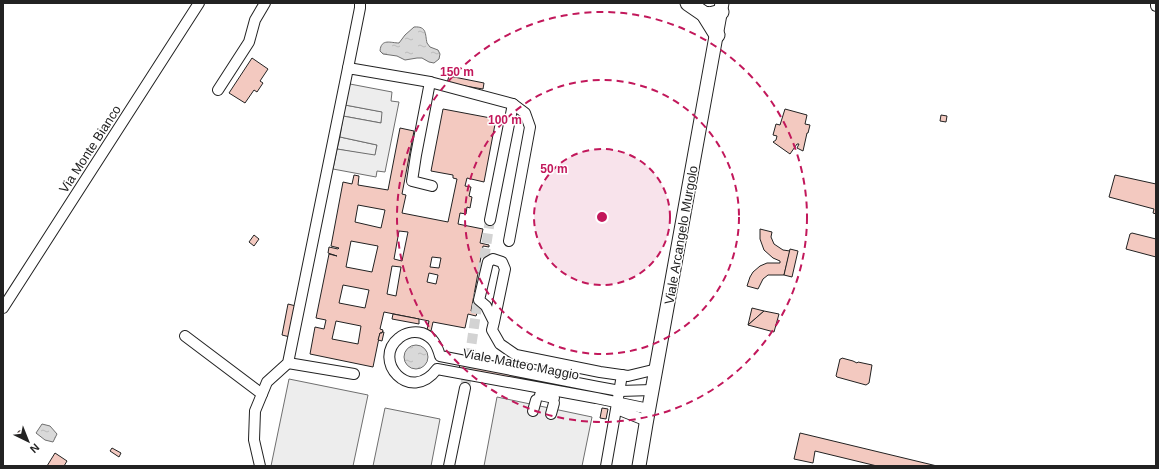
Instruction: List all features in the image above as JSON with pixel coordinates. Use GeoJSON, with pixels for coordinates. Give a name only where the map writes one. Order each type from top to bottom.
{"type":"FeatureCollection","features":[{"type":"Feature","properties":{"kind":"highway"},"geometry":{"type":"LineString","coordinates":[[688,3],[706,8],[722,8]]}},
{"type":"Feature","properties":{"kind":"highway"},"geometry":{"type":"LineString","coordinates":[[706,8],[717,35]]}},
{"type":"Feature","properties":{"kind":"main road","name":"Viale Arcangelo Murgolo"},"geometry":{"type":"LineString","coordinates":[[639,466],[722,8]]}},
{"type":"Feature","properties":{"kind":"street","name":"Via Monte Bianco"},"geometry":{"type":"LineString","coordinates":[[3,308],[199,3]]}},
{"type":"Feature","properties":{"kind":"street"},"geometry":{"type":"LineString","coordinates":[[218,90],[249,42],[255,20],[265,3]]}},
{"type":"Feature","properties":{"kind":"street"},"geometry":{"type":"LineString","coordinates":[[260,466],[254,440],[254,411],[267,382],[288,363],[332,160],[345,94],[348,68],[360,3]]}},
{"type":"Feature","properties":{"kind":"street"},"geometry":{"type":"LineString","coordinates":[[348,68],[430,82],[513,104],[525,114],[530,127],[509,241]]}},
{"type":"Feature","properties":{"kind":"street"},"geometry":{"type":"LineString","coordinates":[[430,82],[412,181],[432,186]]}},
{"type":"Feature","properties":{"kind":"street"},"geometry":{"type":"LineString","coordinates":[[490,220],[513,104]]}},
{"type":"Feature","properties":{"kind":"street"},"geometry":{"type":"LineString","coordinates":[[494,322],[486,306],[480,300],[488,262],[493,259],[502,262],[504,269],[494,322],[492,330],[500,344],[516,355],[600,372],[628,376],[657,369]]}},
{"type":"Feature","properties":{"kind":"street"},"geometry":{"type":"LineString","coordinates":[[648,415],[618,405],[543,392],[437,369],[432,376],[425,381],[416,383],[408,382],[400,378],[394,372],[390,365],[389,356],[391,348],[402,335],[410,332],[419,332],[434,340],[438,347],[440,356],[598,387],[620,390],[652,390]]}},
{"type":"Feature","properties":{"kind":"street"},"geometry":{"type":"LineString","coordinates":[[185,336],[262,394]]}},
{"type":"Feature","properties":{"kind":"street","name":"Viale Matteo Maggio"},"geometry":{"type":"LineString","coordinates":[[440,361],[543,392],[597,392]]}},
{"type":"Feature","properties":{"kind":"street"},"geometry":{"type":"LineString","coordinates":[[288,363],[354,374]]}},
{"type":"Feature","properties":{"kind":"street"},"geometry":{"type":"LineString","coordinates":[[606,466],[618,405],[622,375]]}},
{"type":"Feature","properties":{"kind":"street"},"geometry":{"type":"LineString","coordinates":[[449,466],[465,388]]}},
{"type":"Feature","properties":{"kind":"street"},"geometry":{"type":"LineString","coordinates":[[543,392],[554,401],[551,414]]}},
{"type":"Feature","properties":{"kind":"street"},"geometry":{"type":"LineString","coordinates":[[533,411],[543,392]]}},
{"type":"Feature","properties":{"kind":"shaded area"},"geometry":{"type":"Polygon","coordinates":[[[350,84],[392,92],[391,101],[399,102],[385,172],[377,171],[376,177],[333,169],[337,149],[375,155],[377,145],[340,137],[343,116],[381,123],[382,112],[345,105],[350,84]]]}},
{"type":"Feature","properties":{"kind":"shaded area"},"geometry":{"type":"Polygon","coordinates":[[[345,105],[383,112],[381,123],[343,116],[345,105]]]}},
{"type":"Feature","properties":{"kind":"shaded area"},"geometry":{"type":"Polygon","coordinates":[[[340,137],[377,145],[375,156],[337,149],[340,137]]]}},
{"type":"Feature","properties":{"kind":"shaded area"},"geometry":{"type":"Polygon","coordinates":[[[289,379],[368,395],[353,466],[271,466],[289,379]]]}},
{"type":"Feature","properties":{"kind":"shaded area"},"geometry":{"type":"Polygon","coordinates":[[[497,397],[592,417],[582,466],[484,466],[497,397]]]}},
{"type":"Feature","properties":{"kind":"shaded area"},"geometry":{"type":"Polygon","coordinates":[[[385,408],[440,419],[431,466],[373,466],[385,408]]]}},
{"type":"Feature","properties":{"kind":"water"},"geometry":{"type":"Polygon","coordinates":[[[414,27],[423,29],[425,31],[427,43],[430,47],[438,50],[440,54],[439,59],[434,63],[422,58],[405,60],[397,56],[383,54],[380,51],[382,44],[387,42],[399,43],[414,27]]]}},
{"type":"Feature","properties":{"kind":"water"},"geometry":{"type":"Polygon","coordinates":[[[416,345],[425,348],[428,357],[425,366],[416,369],[407,366],[404,357],[407,348],[416,345]]]}},
{"type":"Feature","properties":{"kind":"water"},"geometry":{"type":"Polygon","coordinates":[[[42,424],[50,426],[57,434],[53,442],[45,440],[36,433],[42,424]]]}},
{"type":"Feature","properties":{"kind":"building"},"geometry":{"type":"Polygon","coordinates":[[[252,58],[268,69],[260,81],[263,83],[257,92],[254,90],[245,103],[229,93],[252,58]]]}},
{"type":"Feature","properties":{"kind":"building"},"geometry":{"type":"Polygon","coordinates":[[[449,76],[484,83],[483,89],[447,83],[449,76]]]}},
{"type":"Feature","properties":{"kind":"building"},"geometry":{"type":"Polygon","coordinates":[[[443,109],[496,119],[484,182],[467,178],[465,186],[471,187],[469,196],[472,197],[470,208],[467,207],[466,214],[460,213],[458,224],[483,229],[480,243],[489,245],[489,247],[483,246],[471,311],[477,313],[476,316],[468,314],[465,328],[433,322],[431,331],[427,330],[429,321],[384,312],[380,329],[383,330],[382,333],[380,333],[373,367],[310,354],[315,327],[324,329],[326,320],[316,318],[329,254],[337,256],[328,253],[329,247],[339,248],[331,246],[343,182],[352,184],[354,175],[359,176],[358,185],[388,190],[400,128],[414,131],[402,194],[406,195],[402,213],[448,222],[457,179],[453,178],[453,175],[431,171],[443,109]],[[358,205],[355,222],[381,228],[385,210],[358,205]],[[399,231],[394,259],[402,261],[408,232],[399,231]],[[351,241],[346,267],[372,272],[378,246],[351,241]],[[432,257],[430,267],[439,268],[441,258],[432,257]],[[392,266],[387,294],[396,296],[401,267],[392,266]],[[429,273],[427,282],[436,284],[438,275],[429,273]],[[343,285],[339,303],[365,308],[369,290],[343,285]],[[336,321],[332,339],[358,344],[361,326],[336,321]]]}},
{"type":"Feature","properties":{"kind":"building"},"geometry":{"type":"Polygon","coordinates":[[[785,109],[807,115],[805,124],[810,125],[803,151],[797,148],[799,144],[797,144],[790,154],[773,142],[776,140],[777,136],[773,135],[776,124],[780,125],[785,109]]]}},
{"type":"Feature","properties":{"kind":"building"},"geometry":{"type":"Polygon","coordinates":[[[941,115],[947,116],[946,122],[940,121],[941,115]]]}},
{"type":"Feature","properties":{"kind":"building"},"geometry":{"type":"Polygon","coordinates":[[[1115,175],[1156,184],[1156,214],[1153,213],[1154,209],[1109,197],[1115,175]]]}},
{"type":"Feature","properties":{"kind":"building"},"geometry":{"type":"Polygon","coordinates":[[[760,229],[772,232],[771,237],[774,244],[783,250],[790,251],[784,275],[768,275],[763,279],[758,289],[747,286],[753,272],[760,266],[767,263],[780,263],[780,261],[773,258],[764,250],[760,239],[760,229]]]}},
{"type":"Feature","properties":{"kind":"building"},"geometry":{"type":"Polygon","coordinates":[[[1132,233],[1156,239],[1156,257],[1126,249],[1130,234],[1132,233]]]}},
{"type":"Feature","properties":{"kind":"building"},"geometry":{"type":"Polygon","coordinates":[[[254,235],[259,239],[254,246],[249,242],[254,235]]]}},
{"type":"Feature","properties":{"kind":"building"},"geometry":{"type":"Polygon","coordinates":[[[790,249],[798,251],[792,277],[784,275],[790,249]]]}},
{"type":"Feature","properties":{"kind":"building"},"geometry":{"type":"Polygon","coordinates":[[[288,304],[296,306],[290,337],[282,335],[288,304]]]}},
{"type":"Feature","properties":{"kind":"building"},"geometry":{"type":"Polygon","coordinates":[[[752,308],[764,311],[748,325],[752,308]]]}},
{"type":"Feature","properties":{"kind":"building"},"geometry":{"type":"Polygon","coordinates":[[[764,311],[779,314],[774,332],[748,325],[764,311]]]}},
{"type":"Feature","properties":{"kind":"building"},"geometry":{"type":"Polygon","coordinates":[[[393,314],[419,319],[419,324],[392,319],[393,314]]]}},
{"type":"Feature","properties":{"kind":"building"},"geometry":{"type":"Polygon","coordinates":[[[384,332],[382,341],[378,340],[380,333],[384,332]]]}},
{"type":"Feature","properties":{"kind":"building"},"geometry":{"type":"Polygon","coordinates":[[[842,358],[857,363],[872,365],[869,383],[866,385],[837,377],[840,359],[842,358]]]}},
{"type":"Feature","properties":{"kind":"building"},"geometry":{"type":"Polygon","coordinates":[[[460,363],[594,389],[592,396],[459,370],[460,363]]]}},
{"type":"Feature","properties":{"kind":"building"},"geometry":{"type":"Polygon","coordinates":[[[602,408],[608,409],[606,419],[600,418],[602,408]]]}},
{"type":"Feature","properties":{"kind":"building"},"geometry":{"type":"Polygon","coordinates":[[[21,430],[25,434],[21,438],[17,434],[21,430]]]}},
{"type":"Feature","properties":{"kind":"building"},"geometry":{"type":"Polygon","coordinates":[[[800,433],[937,466],[877,466],[815,451],[813,463],[794,459],[800,433]]]}},
{"type":"Feature","properties":{"kind":"building"},"geometry":{"type":"Polygon","coordinates":[[[112,448],[121,453],[119,457],[110,451],[112,448]]]}},
{"type":"Feature","properties":{"kind":"building"},"geometry":{"type":"Polygon","coordinates":[[[55,453],[67,461],[64,466],[47,466],[55,453]]]}},
{"type":"Feature","properties":{"kind":"tunnel"},"geometry":{"type":"LineString","coordinates":[[482,273],[490,220]]}},
{"type":"Feature","properties":{"kind":"tunnel"},"geometry":{"type":"LineString","coordinates":[[465,388],[479,293]]}}]}
